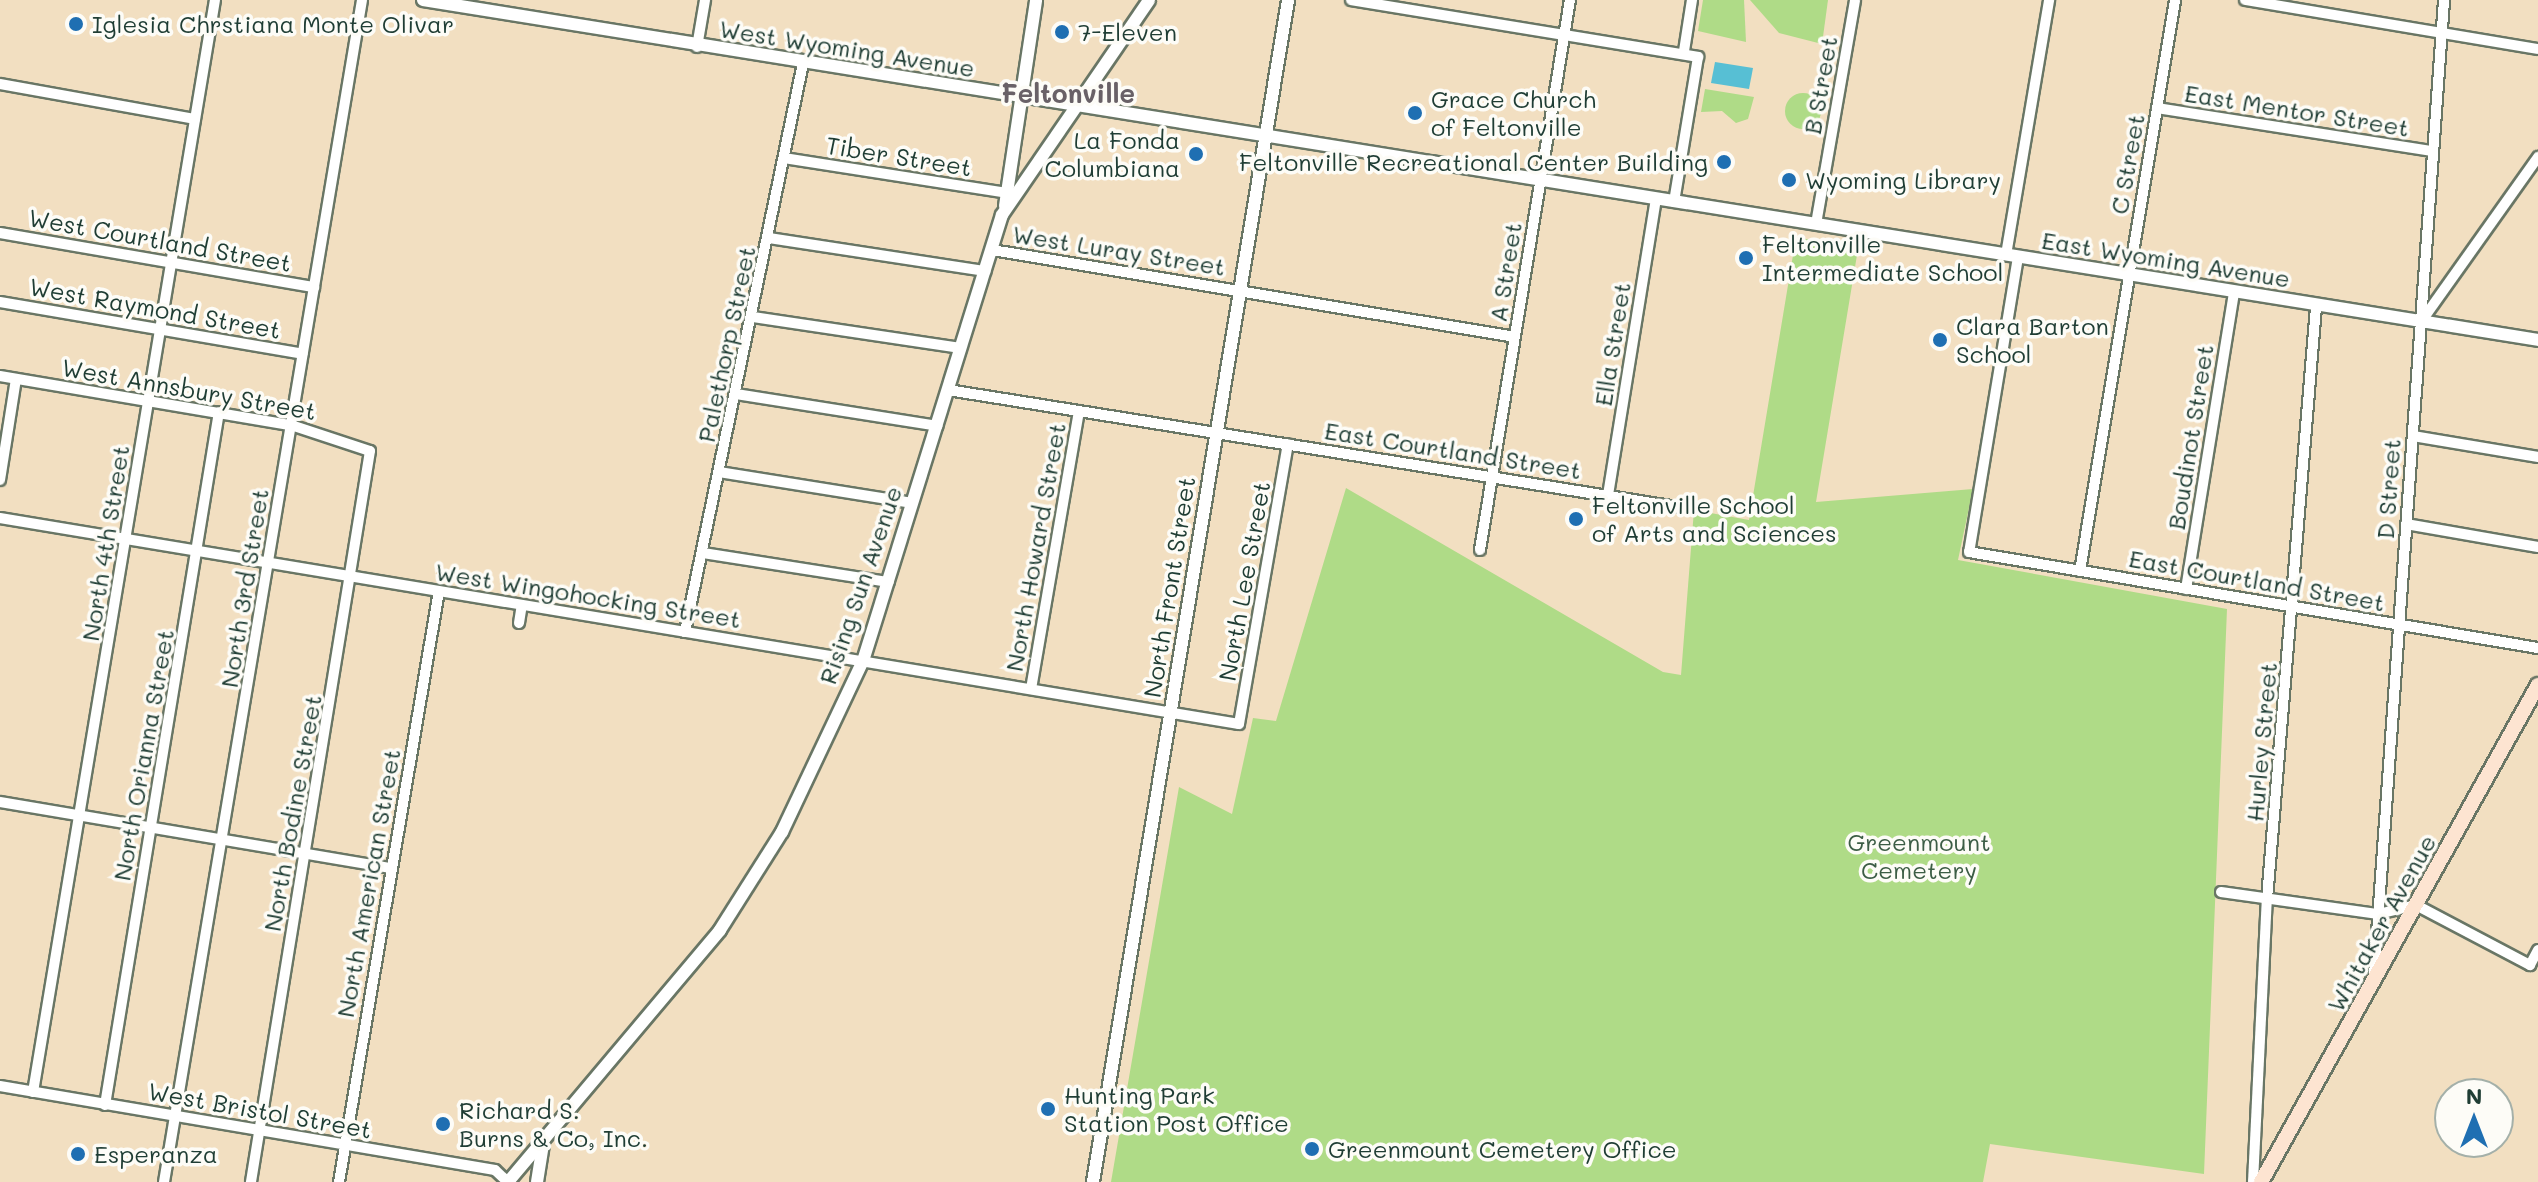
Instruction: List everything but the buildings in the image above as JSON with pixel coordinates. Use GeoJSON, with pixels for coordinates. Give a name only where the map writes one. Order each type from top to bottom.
{"type":"FeatureCollection","features":[{"type":"Feature","properties":{"kind":"main road","name":"Whitaker Avenue"},"geometry":{"type":"LineString","coordinates":[[2261,1182],[2538,685]]}},
{"type":"Feature","properties":{"kind":"street","name":"North 4th Street"},"geometry":{"type":"LineString","coordinates":[[33,1092],[215,0]]}},
{"type":"Feature","properties":{"kind":"street","name":"North 3rd Street"},"geometry":{"type":"LineString","coordinates":[[164,1182],[362,0]]}},
{"type":"Feature","properties":{"kind":"street","name":"West Wyoming Avenue"},"geometry":{"type":"LineString","coordinates":[[423,0],[1265,137]]}},
{"type":"Feature","properties":{"kind":"street"},"geometry":{"type":"LineString","coordinates":[[697,47],[705,0]]}},
{"type":"Feature","properties":{"kind":"street"},"geometry":{"type":"LineString","coordinates":[[1002,215],[1008,193],[1036,0]]}},
{"type":"Feature","properties":{"kind":"street","name":"Rising Sun Avenue"},"geometry":{"type":"LineString","coordinates":[[508,1182],[720,930],[782,832],[863,661],[1002,215],[1080,107],[1149,0]]}},
{"type":"Feature","properties":{"kind":"street","name":"North Front Street"},"geometry":{"type":"LineString","coordinates":[[1093,1182],[1288,0]]}},
{"type":"Feature","properties":{"kind":"street"},"geometry":{"type":"LineString","coordinates":[[1351,0],[1684,51],[1698,57],[1674,202]]}},
{"type":"Feature","properties":{"kind":"street","name":"A Street"},"geometry":{"type":"LineString","coordinates":[[1480,550],[1570,0]]}},
{"type":"Feature","properties":{"kind":"street"},"geometry":{"type":"LineString","coordinates":[[1684,51],[1692,0]]}},
{"type":"Feature","properties":{"kind":"street","name":"B Street"},"geometry":{"type":"LineString","coordinates":[[1816,224],[1855,0]]}},
{"type":"Feature","properties":{"kind":"street"},"geometry":{"type":"LineString","coordinates":[[2012,256],[2049,0]]}},
{"type":"Feature","properties":{"kind":"street","name":"C Street"},"geometry":{"type":"LineString","coordinates":[[2080,571],[2175,0]]}},
{"type":"Feature","properties":{"kind":"street"},"geometry":{"type":"LineString","coordinates":[[2245,0],[2538,49]]}},
{"type":"Feature","properties":{"kind":"street","name":"D Street"},"geometry":{"type":"LineString","coordinates":[[2374,981],[2444,0]]}},
{"type":"Feature","properties":{"kind":"street","name":"Palethorp Street"},"geometry":{"type":"LineString","coordinates":[[685,632],[753,317],[803,63]]}},
{"type":"Feature","properties":{"kind":"street"},"geometry":{"type":"LineString","coordinates":[[0,84],[195,119]]}},
{"type":"Feature","properties":{"kind":"street","name":"East Mentor Street"},"geometry":{"type":"LineString","coordinates":[[2157,108],[2431,151]]}},
{"type":"Feature","properties":{"kind":"street","name":"East Wyoming Avenue"},"geometry":{"type":"LineString","coordinates":[[1265,137],[2538,340]]}},
{"type":"Feature","properties":{"kind":"street"},"geometry":{"type":"LineString","coordinates":[[2422,321],[2538,157]]}},
{"type":"Feature","properties":{"kind":"street","name":"Tiber Street"},"geometry":{"type":"LineString","coordinates":[[784,158],[1008,193]]}},
{"type":"Feature","properties":{"kind":"street","name":"Ella Street"},"geometry":{"type":"LineString","coordinates":[[1608,495],[1656,199]]}},
{"type":"Feature","properties":{"kind":"street","name":"West Courtland Street"},"geometry":{"type":"LineString","coordinates":[[0,233],[314,287]]}},
{"type":"Feature","properties":{"kind":"street","name":"West Luray Street"},"geometry":{"type":"LineString","coordinates":[[769,238],[985,271]]}},
{"type":"Feature","properties":{"kind":"street","name":"West Luray Street"},"geometry":{"type":"LineString","coordinates":[[992,250],[1515,337]]}},
{"type":"Feature","properties":{"kind":"street","name":"East Courtland Street"},"geometry":{"type":"LineString","coordinates":[[2012,256],[1969,552],[2538,648]]}},
{"type":"Feature","properties":{"kind":"street","name":"Boudinot Street"},"geometry":{"type":"LineString","coordinates":[[2186,589],[2234,292]]}},
{"type":"Feature","properties":{"kind":"street","name":"West Raymond Street"},"geometry":{"type":"LineString","coordinates":[[0,302],[303,354]]}},
{"type":"Feature","properties":{"kind":"street","name":"Hurley Street"},"geometry":{"type":"LineString","coordinates":[[2253,1182],[2267,899],[2316,307]]}},
{"type":"Feature","properties":{"kind":"street"},"geometry":{"type":"LineString","coordinates":[[753,317],[961,348]]}},
{"type":"Feature","properties":{"kind":"street","name":"West Annsbury Street"},"geometry":{"type":"LineString","coordinates":[[0,376],[291,425],[369,450]]}},
{"type":"Feature","properties":{"kind":"street"},"geometry":{"type":"LineString","coordinates":[[0,480],[16,379]]}},
{"type":"Feature","properties":{"kind":"street"},"geometry":{"type":"LineString","coordinates":[[948,390],[1216,433]]}},
{"type":"Feature","properties":{"kind":"street"},"geometry":{"type":"LineString","coordinates":[[736,394],[937,426]]}},
{"type":"Feature","properties":{"kind":"street","name":"North Howard Street"},"geometry":{"type":"LineString","coordinates":[[1031,689],[1079,411]]}},
{"type":"Feature","properties":{"kind":"street","name":"North Orianna Street"},"geometry":{"type":"LineString","coordinates":[[105,1105],[219,412]]}},
{"type":"Feature","properties":{"kind":"street","name":"East Courtland Street"},"geometry":{"type":"LineString","coordinates":[[1216,433],[1683,508]]}},
{"type":"Feature","properties":{"kind":"street"},"geometry":{"type":"LineString","coordinates":[[2413,436],[2538,457]]}},
{"type":"Feature","properties":{"kind":"street","name":"North Lee Street"},"geometry":{"type":"LineString","coordinates":[[1239,724],[1288,444]]}},
{"type":"Feature","properties":{"kind":"street","name":"North Bodine Street"},"geometry":{"type":"LineString","coordinates":[[251,1182],[353,576],[369,450]]}},
{"type":"Feature","properties":{"kind":"street"},"geometry":{"type":"LineString","coordinates":[[719,472],[913,503]]}},
{"type":"Feature","properties":{"kind":"street","name":"West Wingohocking Street"},"geometry":{"type":"LineString","coordinates":[[0,518],[1239,724]]}},
{"type":"Feature","properties":{"kind":"street"},"geometry":{"type":"LineString","coordinates":[[2406,524],[2538,547]]}},
{"type":"Feature","properties":{"kind":"street"},"geometry":{"type":"LineString","coordinates":[[703,553],[889,582]]}},
{"type":"Feature","properties":{"kind":"street","name":"North American Street"},"geometry":{"type":"LineString","coordinates":[[339,1182],[439,591]]}},
{"type":"Feature","properties":{"kind":"street"},"geometry":{"type":"LineString","coordinates":[[519,623],[522,605]]}},
{"type":"Feature","properties":{"kind":"street"},"geometry":{"type":"LineString","coordinates":[[0,802],[390,868]]}},
{"type":"Feature","properties":{"kind":"street"},"geometry":{"type":"LineString","coordinates":[[2221,892],[2378,914],[2416,905],[2530,965],[2538,950]]}},
{"type":"Feature","properties":{"kind":"street","name":"West Bristol Street"},"geometry":{"type":"LineString","coordinates":[[0,1086],[495,1170],[508,1182]]}},
{"type":"Feature","properties":{"kind":"street"},"geometry":{"type":"LineString","coordinates":[[537,1182],[543,1144]]}},
{"type":"Feature","properties":{"kind":"green space"},"geometry":{"type":"Polygon","coordinates":[[[1703,0],[1744,0],[1746,42],[1698,31],[1703,0]]]}},
{"type":"Feature","properties":{"kind":"green space"},"geometry":{"type":"Polygon","coordinates":[[[1750,0],[1828,0],[1822,44],[1779,33],[1750,0]]]}},
{"type":"Feature","properties":{"kind":"green space"},"geometry":{"type":"Polygon","coordinates":[[[1705,89],[1754,97],[1748,119],[1736,123],[1722,111],[1701,112],[1705,89]]]}},
{"type":"Feature","properties":{"kind":"green space"},"geometry":{"type":"Polygon","coordinates":[[[1803,93],[1815,99],[1821,111],[1815,123],[1803,129],[1791,123],[1785,111],[1791,99],[1803,93]]]}},
{"type":"Feature","properties":{"kind":"green space","name":"Greenmount Cemetery"},"geometry":{"type":"Polygon","coordinates":[[[1796,237],[1858,249],[1816,502],[1973,489],[1958,560],[2227,609],[2204,1174],[1990,1144],[1983,1182],[1111,1182],[1179,787],[1232,814],[1253,718],[1276,721],[1346,488],[1663,672],[1681,675],[1694,510],[1749,520],[1796,237]]]}},
{"type":"Feature","properties":{"kind":"water"},"geometry":{"type":"Polygon","coordinates":[[[1715,62],[1753,68],[1749,89],[1711,83],[1715,62]]]}},
{"type":"Feature","properties":{"kind":"place","name":"Iglesia Chrstiana Monte Olivar"},"geometry":{"type":"Point","coordinates":[76,24]}},
{"type":"Feature","properties":{"kind":"place","name":"7-Eleven"},"geometry":{"type":"Point","coordinates":[1062,32]}},
{"type":"Feature","properties":{"kind":"place","name":"Grace Church of Feltonville"},"geometry":{"type":"Point","coordinates":[1415,113]}},
{"type":"Feature","properties":{"kind":"place","name":"La Fonda Columbiana"},"geometry":{"type":"Point","coordinates":[1196,154]}},
{"type":"Feature","properties":{"kind":"place","name":"Feltonville Recreational Center Building"},"geometry":{"type":"Point","coordinates":[1724,162]}},
{"type":"Feature","properties":{"kind":"place","name":"Wyoming Library"},"geometry":{"type":"Point","coordinates":[1789,180]}},
{"type":"Feature","properties":{"kind":"place","name":"Feltonville Intermediate School"},"geometry":{"type":"Point","coordinates":[1746,258]}},
{"type":"Feature","properties":{"kind":"place","name":"Clara Barton School"},"geometry":{"type":"Point","coordinates":[1940,340]}},
{"type":"Feature","properties":{"kind":"place","name":"Feltonville School of Arts and Sciences"},"geometry":{"type":"Point","coordinates":[1576,519]}},
{"type":"Feature","properties":{"kind":"place","name":"Hunting Park Station Post Office"},"geometry":{"type":"Point","coordinates":[1048,1109]}},
{"type":"Feature","properties":{"kind":"place","name":"Richard S. Burns & Co, Inc."},"geometry":{"type":"Point","coordinates":[443,1124]}},
{"type":"Feature","properties":{"kind":"place","name":"Greenmount Cemetery Office"},"geometry":{"type":"Point","coordinates":[1312,1149]}},
{"type":"Feature","properties":{"kind":"place","name":"Esperanza"},"geometry":{"type":"Point","coordinates":[78,1154]}},
{"type":"Feature","properties":{"kind":"district","name":"Feltonville"},"geometry":{"type":"Point","coordinates":[1068,94]}}]}
